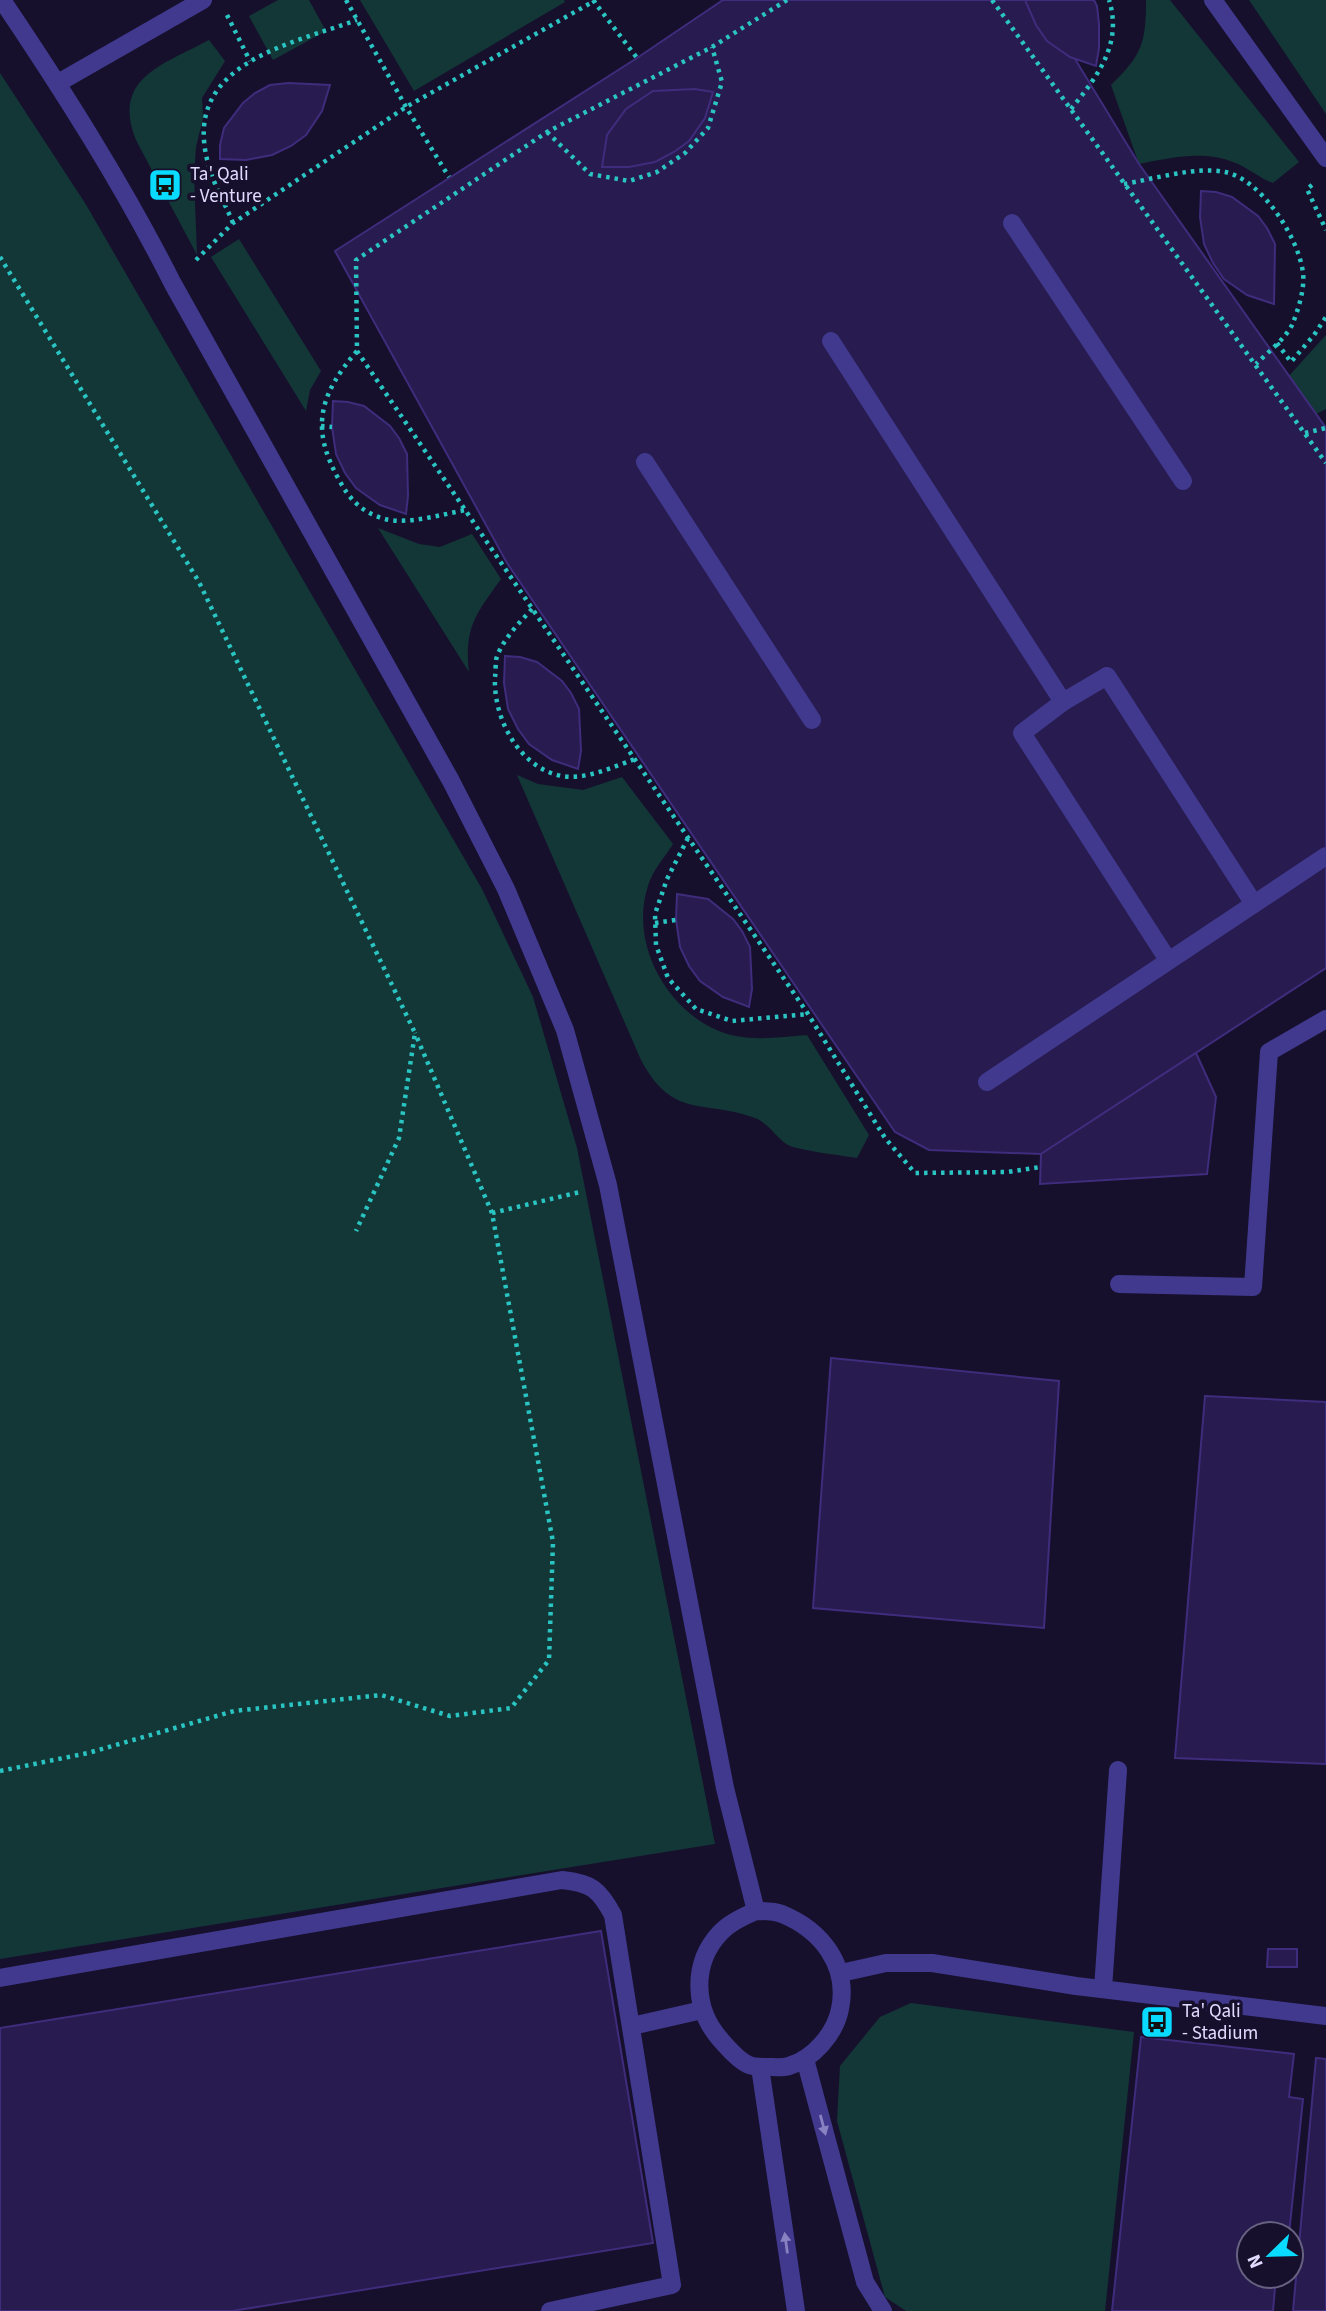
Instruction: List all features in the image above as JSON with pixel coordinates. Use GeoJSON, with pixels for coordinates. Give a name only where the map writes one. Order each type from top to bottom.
{"type":"FeatureCollection","features":[{"type":"Feature","properties":{"kind":"street"},"geometry":{"type":"LineString","coordinates":[[2,0],[58,83],[142,222],[173,284],[451,781],[506,889],[565,1030],[608,1185],[725,1788],[756,1911]]}},
{"type":"Feature","properties":{"kind":"street"},"geometry":{"type":"LineString","coordinates":[[58,83],[203,0]]}},
{"type":"Feature","properties":{"kind":"street"},"geometry":{"type":"LineString","coordinates":[[1213,0],[1326,158]]}},
{"type":"Feature","properties":{"kind":"street"},"geometry":{"type":"LineString","coordinates":[[1012,223],[1183,481]]}},
{"type":"Feature","properties":{"kind":"street"},"geometry":{"type":"LineString","coordinates":[[831,341],[1063,702]]}},
{"type":"Feature","properties":{"kind":"street"},"geometry":{"type":"LineString","coordinates":[[645,462],[812,720]]}},
{"type":"Feature","properties":{"kind":"street"},"geometry":{"type":"LineString","coordinates":[[1168,960],[1022,733],[1063,702],[1107,676],[1254,904]]}},
{"type":"Feature","properties":{"kind":"street"},"geometry":{"type":"LineString","coordinates":[[987,1082],[1326,856]]}},
{"type":"Feature","properties":{"kind":"street"},"geometry":{"type":"LineString","coordinates":[[1119,1283],[1253,1287],[1269,1052],[1326,1019]]}},
{"type":"Feature","properties":{"kind":"street"},"geometry":{"type":"LineString","coordinates":[[1103,1989],[1118,1770]]}},
{"type":"Feature","properties":{"kind":"street"},"geometry":{"type":"LineString","coordinates":[[0,1978],[562,1880],[584,1882],[603,1895],[612,1915],[672,2285],[550,2311]]}},
{"type":"Feature","properties":{"kind":"street"},"geometry":{"type":"LineString","coordinates":[[756,1911],[780,1913],[813,1931],[828,1947],[841,1973],[840,2009],[830,2034],[805,2059],[787,2067],[746,2064],[709,2026],[702,2010],[698,1977],[706,1952],[721,1931],[756,1911]]}},
{"type":"Feature","properties":{"kind":"street"},"geometry":{"type":"LineString","coordinates":[[841,1973],[886,1963],[932,1964],[1103,1989],[1326,2016]]}},
{"type":"Feature","properties":{"kind":"street"},"geometry":{"type":"LineString","coordinates":[[632,2026],[702,2010]]}},
{"type":"Feature","properties":{"kind":"street"},"geometry":{"type":"LineString","coordinates":[[805,2059],[865,2282],[883,2311]]}},
{"type":"Feature","properties":{"kind":"street"},"geometry":{"type":"LineString","coordinates":[[760,2067],[796,2311]]}},
{"type":"Feature","properties":{"kind":"path"},"geometry":{"type":"LineString","coordinates":[[346,0],[449,177]]}},
{"type":"Feature","properties":{"kind":"path"},"geometry":{"type":"LineString","coordinates":[[173,284],[233,223],[406,107],[594,0],[637,58]]}},
{"type":"Feature","properties":{"kind":"path"},"geometry":{"type":"LineString","coordinates":[[786,0],[712,47],[547,132],[356,260],[357,351],[808,1014],[885,1138],[915,1173],[1009,1172],[1040,1167]]}},
{"type":"Feature","properties":{"kind":"path"},"geometry":{"type":"LineString","coordinates":[[992,0],[1326,463]]}},
{"type":"Feature","properties":{"kind":"path"},"geometry":{"type":"LineString","coordinates":[[1071,109],[1096,79],[1106,60],[1114,33],[1109,0]]}},
{"type":"Feature","properties":{"kind":"path"},"geometry":{"type":"LineString","coordinates":[[226,12],[250,61]]}},
{"type":"Feature","properties":{"kind":"path"},"geometry":{"type":"LineString","coordinates":[[233,223],[208,165],[204,139],[208,106],[220,86],[233,71],[250,61],[357,20]]}},
{"type":"Feature","properties":{"kind":"path"},"geometry":{"type":"LineString","coordinates":[[547,132],[590,174],[629,181],[657,172],[685,153],[708,128],[722,82],[712,47]]}},
{"type":"Feature","properties":{"kind":"path"},"geometry":{"type":"LineString","coordinates":[[1124,184],[1191,172],[1226,172],[1257,189],[1279,216],[1293,241],[1304,274],[1301,297],[1292,326],[1256,364]]}},
{"type":"Feature","properties":{"kind":"path"},"geometry":{"type":"LineString","coordinates":[[1317,181],[1307,189],[1326,230]]}},
{"type":"Feature","properties":{"kind":"path"},"geometry":{"type":"LineString","coordinates":[[0,257],[200,582],[415,1033],[492,1213],[553,1542],[549,1660],[511,1708],[450,1716],[381,1695],[234,1711],[88,1753],[0,1771]]}},
{"type":"Feature","properties":{"kind":"path"},"geometry":{"type":"LineString","coordinates":[[1277,343],[1291,362],[1326,317]]}},
{"type":"Feature","properties":{"kind":"path"},"geometry":{"type":"LineString","coordinates":[[357,351],[338,373],[328,393],[321,426],[328,459],[353,503],[387,520],[404,521],[466,510]]}},
{"type":"Feature","properties":{"kind":"path"},"geometry":{"type":"LineString","coordinates":[[321,426],[332,428]]}},
{"type":"Feature","properties":{"kind":"path"},"geometry":{"type":"LineString","coordinates":[[1305,433],[1326,428]]}},
{"type":"Feature","properties":{"kind":"path"},"geometry":{"type":"LineString","coordinates":[[533,609],[510,633],[496,658],[494,692],[502,721],[523,754],[538,768],[564,776],[596,773],[635,759]]}},
{"type":"Feature","properties":{"kind":"path"},"geometry":{"type":"LineString","coordinates":[[688,838],[667,879],[655,914],[656,945],[668,978],[696,1009],[732,1021],[808,1014]]}},
{"type":"Feature","properties":{"kind":"path"},"geometry":{"type":"LineString","coordinates":[[656,923],[676,920]]}},
{"type":"Feature","properties":{"kind":"path"},"geometry":{"type":"LineString","coordinates":[[356,1230],[399,1138],[415,1033]]}},
{"type":"Feature","properties":{"kind":"path"},"geometry":{"type":"LineString","coordinates":[[492,1213],[608,1185]]}},
{"type":"Feature","properties":{"kind":"green space"},"geometry":{"type":"Polygon","coordinates":[[[278,0],[309,0],[326,31],[273,60],[249,16],[278,0]]]}},
{"type":"Feature","properties":{"kind":"green space"},"geometry":{"type":"Polygon","coordinates":[[[360,0],[564,0],[565,2],[414,91],[360,0]]]}},
{"type":"Feature","properties":{"kind":"green space"},"geometry":{"type":"Polygon","coordinates":[[[1146,0],[1170,0],[1299,162],[1273,183],[1238,164],[1210,156],[1186,156],[1139,164],[1111,85],[1130,65],[1140,47],[1145,27],[1146,0]]]}},
{"type":"Feature","properties":{"kind":"green space"},"geometry":{"type":"Polygon","coordinates":[[[1249,0],[1326,0],[1326,114],[1249,0]]]}},
{"type":"Feature","properties":{"kind":"green space"},"geometry":{"type":"Polygon","coordinates":[[[209,40],[225,61],[202,98],[203,118],[196,147],[194,176],[197,255],[137,142],[130,120],[130,103],[136,88],[146,76],[159,66],[209,40]]]}},
{"type":"Feature","properties":{"kind":"green space"},"geometry":{"type":"Polygon","coordinates":[[[0,73],[85,203],[482,889],[533,997],[577,1148],[715,1844],[0,1959],[0,73]]]}},
{"type":"Feature","properties":{"kind":"green space"},"geometry":{"type":"Polygon","coordinates":[[[239,239],[321,371],[310,390],[306,411],[211,257],[239,239]]]}},
{"type":"Feature","properties":{"kind":"green space"},"geometry":{"type":"Polygon","coordinates":[[[1326,335],[1326,409],[1314,415],[1287,378],[1326,335]]]}},
{"type":"Feature","properties":{"kind":"green space"},"geometry":{"type":"Polygon","coordinates":[[[378,528],[419,544],[440,547],[472,534],[501,579],[479,612],[470,632],[469,672],[378,528]]]}},
{"type":"Feature","properties":{"kind":"green space"},"geometry":{"type":"Polygon","coordinates":[[[517,775],[538,784],[583,790],[622,777],[673,844],[650,880],[643,909],[644,932],[660,977],[673,997],[690,1013],[709,1026],[731,1035],[759,1038],[807,1035],[869,1135],[857,1158],[793,1147],[755,1118],[677,1100],[653,1079],[641,1060],[517,775]]]}},
{"type":"Feature","properties":{"kind":"green space"},"geometry":{"type":"Polygon","coordinates":[[[911,2003],[1134,2032],[1105,2311],[906,2311],[885,2297],[837,2121],[840,2066],[880,2017],[911,2003]]]}},
{"type":"Feature","properties":{"kind":"building"},"geometry":{"type":"Polygon","coordinates":[[[723,0],[1039,0],[1139,164],[1326,428],[1326,968],[1041,1154],[929,1150],[895,1132],[507,563],[335,251],[723,0]]]}},
{"type":"Feature","properties":{"kind":"building"},"geometry":{"type":"Polygon","coordinates":[[[1025,0],[1094,0],[1099,24],[1096,66],[1070,57],[1047,41],[1036,25],[1025,0]]]}},
{"type":"Feature","properties":{"kind":"building"},"geometry":{"type":"Polygon","coordinates":[[[270,85],[330,85],[322,111],[306,135],[272,155],[246,160],[220,159],[224,128],[243,103],[270,85]]]}},
{"type":"Feature","properties":{"kind":"building"},"geometry":{"type":"Polygon","coordinates":[[[695,89],[713,92],[705,118],[689,141],[655,162],[629,167],[602,167],[607,135],[626,109],[653,91],[695,89]]]}},
{"type":"Feature","properties":{"kind":"building"},"geometry":{"type":"Polygon","coordinates":[[[1201,191],[1232,197],[1258,216],[1267,228],[1275,244],[1274,304],[1247,295],[1224,279],[1213,263],[1204,244],[1200,217],[1201,191]]]}},
{"type":"Feature","properties":{"kind":"building"},"geometry":{"type":"Polygon","coordinates":[[[333,401],[364,406],[390,426],[399,438],[407,454],[406,514],[380,505],[356,488],[345,473],[336,454],[332,427],[333,401]]]}},
{"type":"Feature","properties":{"kind":"building"},"geometry":{"type":"Polygon","coordinates":[[[505,656],[537,662],[562,681],[571,693],[579,709],[581,751],[578,769],[552,760],[529,744],[518,729],[508,709],[504,683],[505,656]]]}},
{"type":"Feature","properties":{"kind":"building"},"geometry":{"type":"Polygon","coordinates":[[[677,894],[708,899],[733,919],[742,931],[750,947],[752,989],[749,1007],[723,997],[700,981],[689,966],[680,947],[676,920],[677,894]]]}},
{"type":"Feature","properties":{"kind":"building"},"geometry":{"type":"Polygon","coordinates":[[[1196,1053],[1216,1097],[1207,1174],[1040,1184],[1041,1154],[1196,1053]]]}},
{"type":"Feature","properties":{"kind":"building"},"geometry":{"type":"Polygon","coordinates":[[[831,1358],[1059,1381],[1044,1628],[813,1608],[831,1358]]]}},
{"type":"Feature","properties":{"kind":"building"},"geometry":{"type":"Polygon","coordinates":[[[1205,1396],[1326,1402],[1326,1764],[1175,1758],[1205,1396]]]}},
{"type":"Feature","properties":{"kind":"building"},"geometry":{"type":"Polygon","coordinates":[[[601,1931],[653,2243],[232,2311],[0,2311],[0,2028],[601,1931]]]}},
{"type":"Feature","properties":{"kind":"building"},"geometry":{"type":"Polygon","coordinates":[[[1268,1949],[1297,1949],[1297,1967],[1267,1967],[1268,1949]]]}},
{"type":"Feature","properties":{"kind":"building"},"geometry":{"type":"Polygon","coordinates":[[[1141,2037],[1294,2054],[1289,2097],[1303,2099],[1290,2220],[1235,2220],[1235,2290],[1275,2290],[1273,2311],[1112,2311],[1141,2037]]]}},
{"type":"Feature","properties":{"kind":"building"},"geometry":{"type":"Polygon","coordinates":[[[1316,2058],[1326,2059],[1326,2311],[1293,2311],[1295,2290],[1305,2290],[1305,2220],[1301,2220],[1316,2058]]]}},
{"type":"Feature","properties":{"kind":"place","name":"Ta' Qali - Venture"},"geometry":{"type":"Point","coordinates":[165,185]}},
{"type":"Feature","properties":{"kind":"place","name":"Ta' Qali - Stadium"},"geometry":{"type":"Point","coordinates":[1157,2022]}}]}
